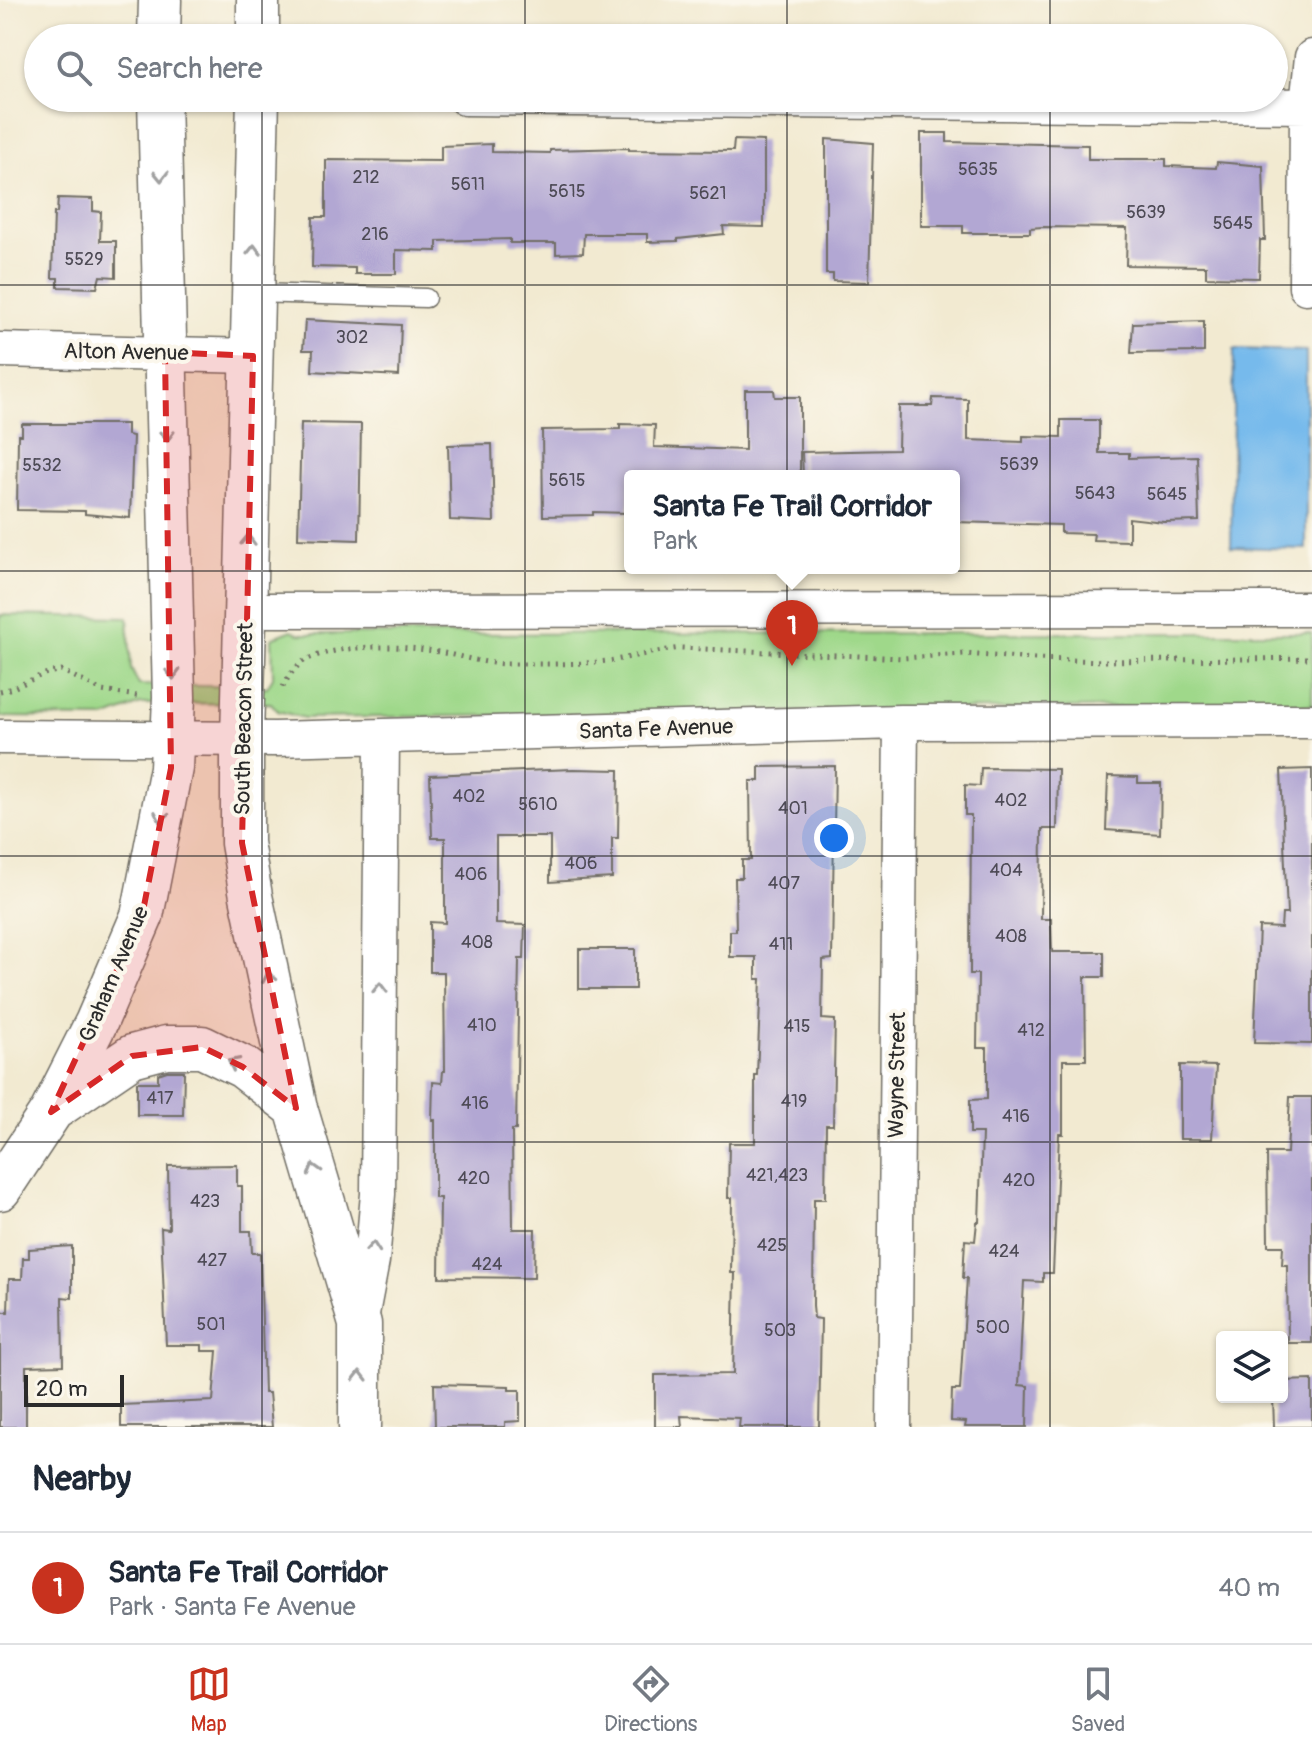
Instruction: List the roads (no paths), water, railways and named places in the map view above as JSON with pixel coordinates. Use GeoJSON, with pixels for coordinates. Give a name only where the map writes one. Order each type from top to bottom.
{"type":"FeatureCollection","features":[{"type":"Feature","properties":{"kind":"street"},"geometry":{"type":"LineString","coordinates":[[159,24],[160,0]]}},
{"type":"Feature","properties":{"kind":"street"},"geometry":{"type":"LineString","coordinates":[[258,0],[258,24]]}},
{"type":"Feature","properties":{"kind":"street"},"geometry":{"type":"LineString","coordinates":[[1306,287],[1307,106],[1312,57]]}},
{"type":"Feature","properties":{"kind":"street"},"geometry":{"type":"LineString","coordinates":[[1288,106],[1307,106]]}},
{"type":"Feature","properties":{"kind":"street"},"geometry":{"type":"LineString","coordinates":[[159,112],[173,740]]}},
{"type":"Feature","properties":{"kind":"street","name":"South Beacon Street"},"geometry":{"type":"LineString","coordinates":[[258,112],[242,843],[296,1108],[360,1324]]}},
{"type":"Feature","properties":{"kind":"street","name":"Alton Avenue"},"geometry":{"type":"LineString","coordinates":[[0,350],[253,356]]}},
{"type":"Feature","properties":{"kind":"street"},"geometry":{"type":"LineString","coordinates":[[246,610],[1312,609]]}},
{"type":"Feature","properties":{"kind":"street","name":"Santa Fe Avenue"},"geometry":{"type":"LineString","coordinates":[[0,737],[173,740],[901,722],[1312,721]]}},
{"type":"Feature","properties":{"kind":"street","name":"Wayne Street"},"geometry":{"type":"LineString","coordinates":[[894,1427],[901,722]]}},
{"type":"Feature","properties":{"kind":"street","name":"South Beacon Street"},"geometry":{"type":"LineString","coordinates":[[360,1427],[360,1324],[372,1261],[378,1194],[382,737]]}},
{"type":"Feature","properties":{"kind":"street","name":"Graham Avenue"},"geometry":{"type":"LineString","coordinates":[[0,1189],[51,1112],[106,1001],[142,916],[171,768],[173,740]]}},
{"type":"Feature","properties":{"kind":"street"},"geometry":{"type":"LineString","coordinates":[[51,1112],[132,1056],[166,1047],[202,1047],[243,1067],[296,1108]]}},
{"type":"Feature","properties":{"kind":"lane"},"geometry":{"type":"LineString","coordinates":[[253,293],[426,298]]}},
{"type":"Feature","properties":{"kind":"water"},"geometry":{"type":"Polygon","coordinates":[[[1234,349],[1306,351],[1306,549],[1231,547],[1234,349]]]}},
{"type":"Feature","properties":{"kind":"place","name":"Santa Fe Trail Corridor"},"geometry":{"type":"Point","coordinates":[792,666]}}]}
